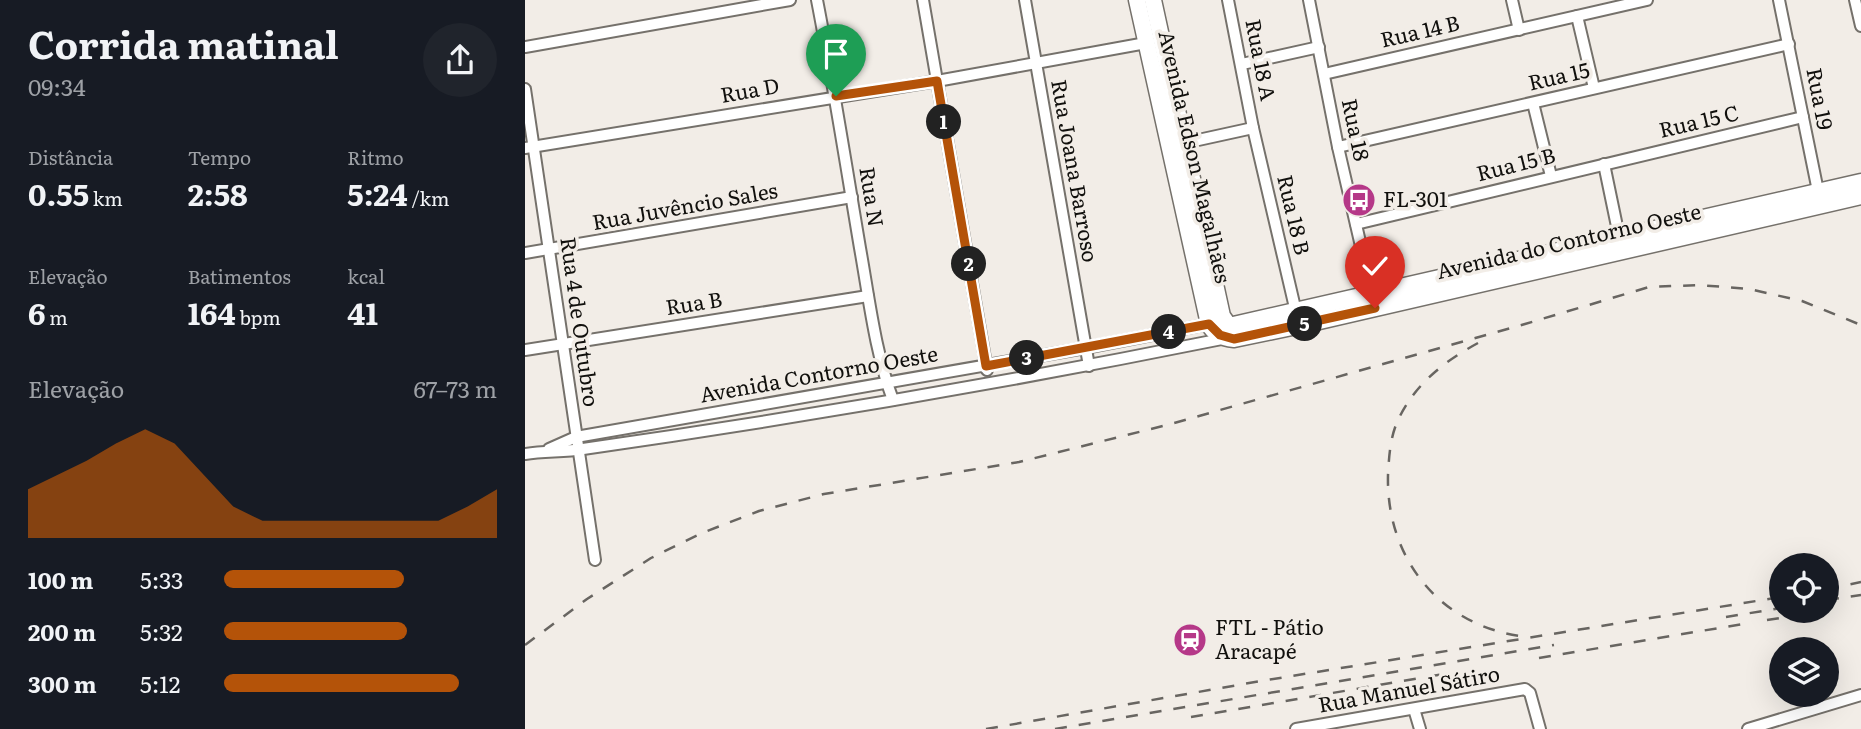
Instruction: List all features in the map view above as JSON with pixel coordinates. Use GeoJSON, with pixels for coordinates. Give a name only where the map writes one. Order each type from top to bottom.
{"type":"FeatureCollection","features":[{"type":"Feature","properties":{"kind":"street"},"geometry":{"type":"LineString","coordinates":[[525,47],[790,0]]}},
{"type":"Feature","properties":{"kind":"street","name":"Rua N"},"geometry":{"type":"LineString","coordinates":[[817,0],[836,96],[869,296],[886,383],[893,400]]}},
{"type":"Feature","properties":{"kind":"street"},"geometry":{"type":"LineString","coordinates":[[923,0],[989,383]]}},
{"type":"Feature","properties":{"kind":"street","name":"Rua Joana Barroso"},"geometry":{"type":"LineString","coordinates":[[1025,0],[1085,348]]}},
{"type":"Feature","properties":{"kind":"street","name":"Avenida Edson Magalhães"},"geometry":{"type":"LineString","coordinates":[[1137,0],[1146,44],[1178,145]]}},
{"type":"Feature","properties":{"kind":"street","name":"Avenida Edson Magalhães"},"geometry":{"type":"LineString","coordinates":[[1153,0],[1178,145],[1216,320]]}},
{"type":"Feature","properties":{"kind":"street","name":"Rua 18 A"},"geometry":{"type":"LineString","coordinates":[[1229,0],[1253,128]]}},
{"type":"Feature","properties":{"kind":"street","name":"Rua 18"},"geometry":{"type":"LineString","coordinates":[[1309,0],[1338,147],[1373,301]]}},
{"type":"Feature","properties":{"kind":"street"},"geometry":{"type":"LineString","coordinates":[[1512,0],[1519,30]]}},
{"type":"Feature","properties":{"kind":"street","name":"Rua 14 B"},"geometry":{"type":"LineString","coordinates":[[1324,74],[1647,0]]}},
{"type":"Feature","properties":{"kind":"street","name":"Rua 19"},"geometry":{"type":"LineString","coordinates":[[1779,0],[1820,198]]}},
{"type":"Feature","properties":{"kind":"street"},"geometry":{"type":"LineString","coordinates":[[1855,0],[1861,26]]}},
{"type":"Feature","properties":{"kind":"street"},"geometry":{"type":"LineString","coordinates":[[1577,16],[1594,88]]}},
{"type":"Feature","properties":{"kind":"street","name":"Rua D"},"geometry":{"type":"LineString","coordinates":[[529,148],[1146,44]]}},
{"type":"Feature","properties":{"kind":"street","name":"Rua 15"},"geometry":{"type":"LineString","coordinates":[[1338,147],[1789,44]]}},
{"type":"Feature","properties":{"kind":"street"},"geometry":{"type":"LineString","coordinates":[[1241,64],[1319,47]]}},
{"type":"Feature","properties":{"kind":"street","name":"Rua 4 de Outubro"},"geometry":{"type":"LineString","coordinates":[[525,89],[529,148],[549,250],[596,560]]}},
{"type":"Feature","properties":{"kind":"street"},"geometry":{"type":"LineString","coordinates":[[1533,103],[1551,176]]}},
{"type":"Feature","properties":{"kind":"street","name":"Rua 15 C"},"geometry":{"type":"LineString","coordinates":[[1604,164],[1803,117]]}},
{"type":"Feature","properties":{"kind":"street"},"geometry":{"type":"LineString","coordinates":[[1178,145],[1253,128]]}},
{"type":"Feature","properties":{"kind":"street","name":"Rua 18 B"},"geometry":{"type":"LineString","coordinates":[[1253,128],[1296,312]]}},
{"type":"Feature","properties":{"kind":"street"},"geometry":{"type":"LineString","coordinates":[[1604,164],[1619,236]]}},
{"type":"Feature","properties":{"kind":"street","name":"Rua 15 B"},"geometry":{"type":"LineString","coordinates":[[1356,224],[1604,164]]}},
{"type":"Feature","properties":{"kind":"street","name":"Avenida do Contorno Oeste"},"geometry":{"type":"LineString","coordinates":[[1227,338],[1234,339],[1373,301],[1820,198],[1861,182]]}},
{"type":"Feature","properties":{"kind":"street","name":"Avenida do Contorno Oeste"},"geometry":{"type":"LineString","coordinates":[[1820,198],[1861,196]]}},
{"type":"Feature","properties":{"kind":"street","name":"Rua Juvêncio Sales"},"geometry":{"type":"LineString","coordinates":[[525,253],[852,197]]}},
{"type":"Feature","properties":{"kind":"street","name":"Avenida do Contorno Oeste"},"geometry":{"type":"LineString","coordinates":[[1516,268],[1619,236],[1670,232]]}},
{"type":"Feature","properties":{"kind":"street","name":"Rua B"},"geometry":{"type":"LineString","coordinates":[[525,350],[869,296]]}},
{"type":"Feature","properties":{"kind":"street","name":"Avenida do Contorno Oeste"},"geometry":{"type":"LineString","coordinates":[[1216,320],[1231,326],[1296,312],[1373,301]]}},
{"type":"Feature","properties":{"kind":"street"},"geometry":{"type":"LineString","coordinates":[[1216,320],[1216,332],[1227,338]]}},
{"type":"Feature","properties":{"kind":"street","name":"Avenida Contorno Oeste"},"geometry":{"type":"LineString","coordinates":[[545,451],[576,437],[1085,348],[1216,320]]}},
{"type":"Feature","properties":{"kind":"street"},"geometry":{"type":"LineString","coordinates":[[1147,336],[1150,354]]}},
{"type":"Feature","properties":{"kind":"street","name":"Avenida Contorno Oeste"},"geometry":{"type":"LineString","coordinates":[[525,454],[579,450],[893,400],[1089,366],[1227,338]]}},
{"type":"Feature","properties":{"kind":"street"},"geometry":{"type":"LineString","coordinates":[[1123,341],[1126,359]]}},
{"type":"Feature","properties":{"kind":"street"},"geometry":{"type":"LineString","coordinates":[[1085,348],[1089,366]]}},
{"type":"Feature","properties":{"kind":"street"},"geometry":{"type":"LineString","coordinates":[[720,412],[722,428]]}},
{"type":"Feature","properties":{"kind":"street","name":"Rua Manuel Sátiro"},"geometry":{"type":"LineString","coordinates":[[1296,729],[1525,689],[1529,691],[1540,729]]}},
{"type":"Feature","properties":{"kind":"street"},"geometry":{"type":"LineString","coordinates":[[1748,729],[1779,725],[1861,695]]}},
{"type":"Feature","properties":{"kind":"street"},"geometry":{"type":"LineString","coordinates":[[1414,709],[1420,729]]}},
{"type":"Feature","properties":{"kind":"railway"},"geometry":{"type":"LineString","coordinates":[[525,645],[587,599],[651,558],[702,533],[759,511],[824,494],[1019,462],[1167,425],[1649,287],[1699,285],[1749,289],[1802,301],[1861,325]]}},
{"type":"Feature","properties":{"kind":"railway"},"geometry":{"type":"LineString","coordinates":[[1478,343],[1433,374],[1406,405],[1394,432],[1390,454],[1390,505],[1396,533],[1407,559],[1422,582],[1442,601],[1465,617],[1491,629],[1520,636]]}},
{"type":"Feature","properties":{"kind":"railway"},"geometry":{"type":"LineString","coordinates":[[1839,587],[1861,582]]}},
{"type":"Feature","properties":{"kind":"railway"},"geometry":{"type":"LineString","coordinates":[[1839,598],[1861,595]]}},
{"type":"Feature","properties":{"kind":"railway"},"geometry":{"type":"LineString","coordinates":[[986,729],[1261,681],[1769,599]]}},
{"type":"Feature","properties":{"kind":"railway"},"geometry":{"type":"LineString","coordinates":[[1726,617],[1769,610]]}},
{"type":"Feature","properties":{"kind":"railway"},"geometry":{"type":"LineString","coordinates":[[1539,658],[1743,624]]}},
{"type":"Feature","properties":{"kind":"railway"},"geometry":{"type":"LineString","coordinates":[[1055,729],[1554,645]]}},
{"type":"Feature","properties":{"kind":"railway"},"geometry":{"type":"LineString","coordinates":[[1191,717],[1450,673]]}},
{"type":"Feature","properties":{"kind":"place","name":"FL-301"},"geometry":{"type":"Point","coordinates":[1359,200]}},
{"type":"Feature","properties":{"kind":"place","name":"FTL - Pátio Aracapé"},"geometry":{"type":"Point","coordinates":[1190,640]}},
{"type":"Feature","properties":{"kind":"route"},"geometry":{"type":"LineString","coordinates":[[836,96],[937,81],[986,366],[1209,324],[1220,335],[1234,339],[1375,308]]}}]}
